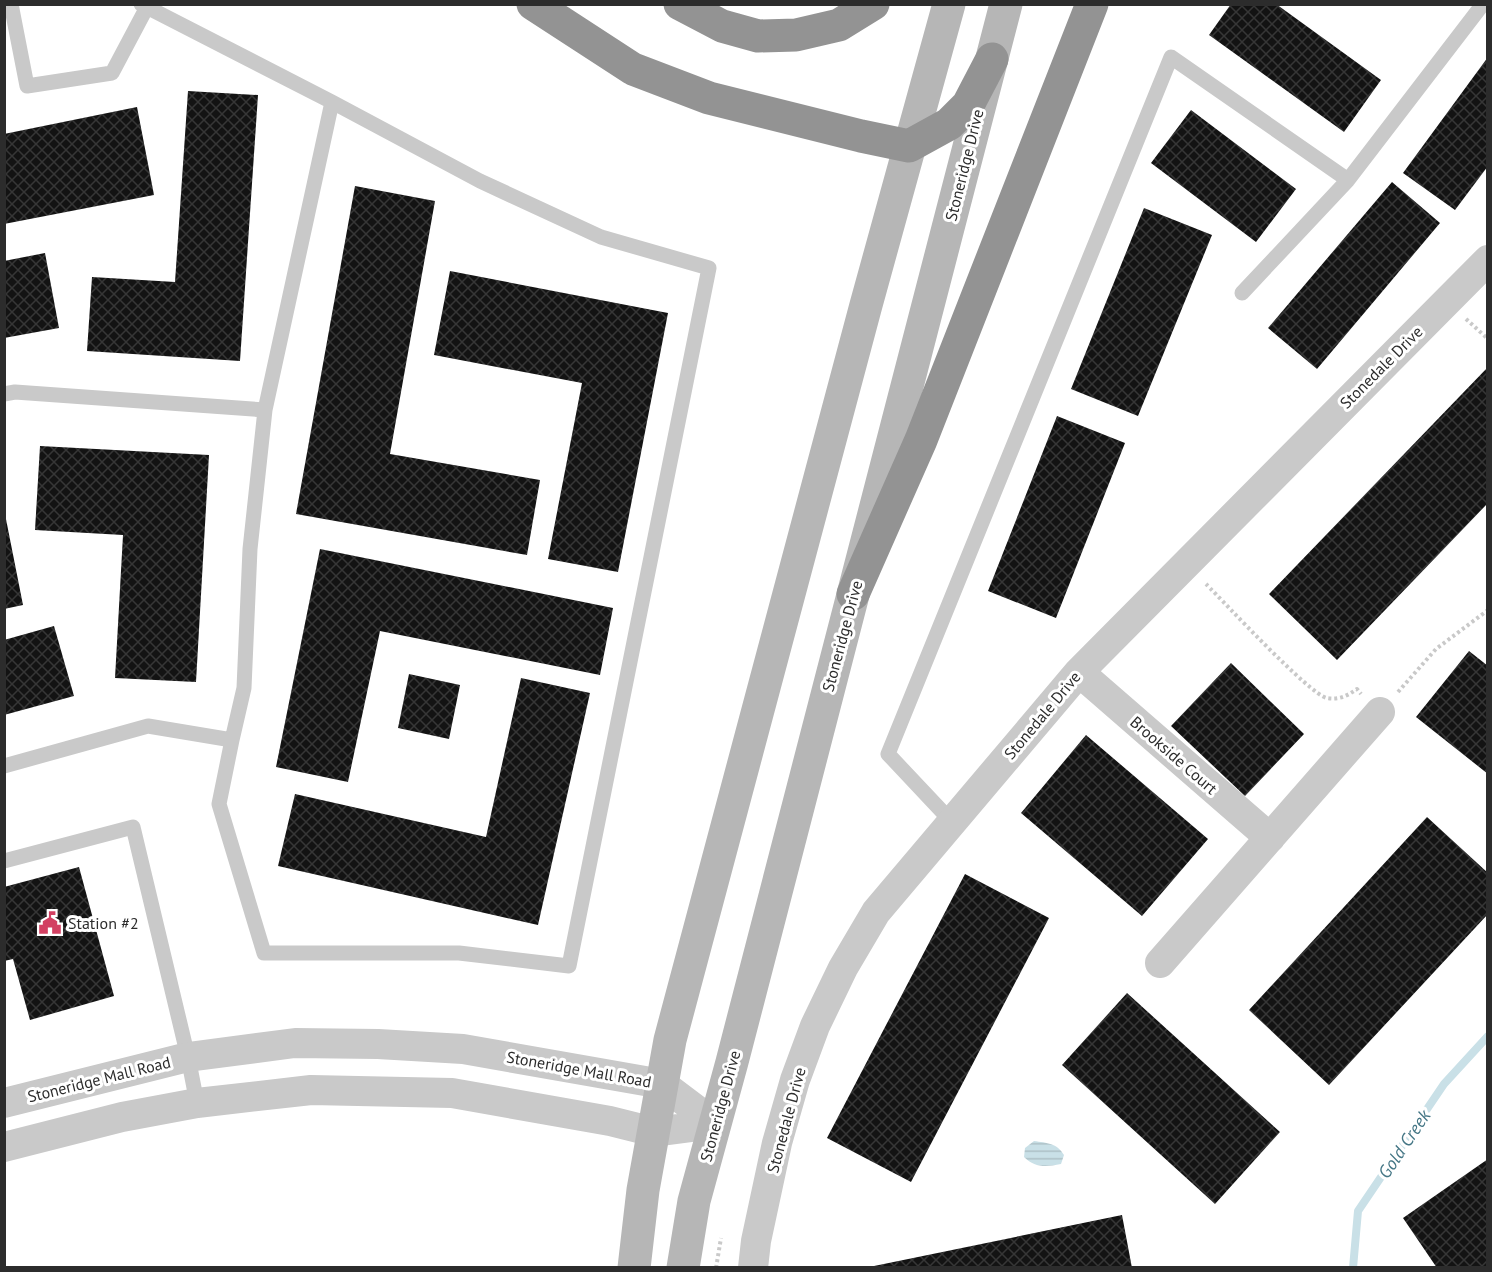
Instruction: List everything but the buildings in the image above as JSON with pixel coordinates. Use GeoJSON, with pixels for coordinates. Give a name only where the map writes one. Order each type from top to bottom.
{"type":"FeatureCollection","features":[{"type":"Feature","properties":{"kind":"highway"},"geometry":{"type":"LineString","coordinates":[[534,4],[633,69],[709,98],[909,147],[949,124],[968,105],[992,59]]}},
{"type":"Feature","properties":{"kind":"highway"},"geometry":{"type":"LineString","coordinates":[[680,4],[722,26],[758,36],[796,35],[839,25],[873,4]]}},
{"type":"Feature","properties":{"kind":"highway"},"geometry":{"type":"LineString","coordinates":[[853,594],[921,440],[1092,4]]}},
{"type":"Feature","properties":{"kind":"main road"},"geometry":{"type":"LineString","coordinates":[[634,1268],[643,1190],[673,1028],[949,4]]}},
{"type":"Feature","properties":{"kind":"main road","name":"Stoneridge Drive"},"geometry":{"type":"LineString","coordinates":[[683,1268],[694,1201],[1006,4]]}},
{"type":"Feature","properties":{"kind":"street","name":"Stonedale Drive"},"geometry":{"type":"LineString","coordinates":[[753,1268],[756,1241],[777,1143],[795,1080],[815,1026],[843,968],[876,912],[1079,672],[1488,260]]}},
{"type":"Feature","properties":{"kind":"street","name":"Brookside Court"},"geometry":{"type":"LineString","coordinates":[[1079,672],[1270,837]]}},
{"type":"Feature","properties":{"kind":"street"},"geometry":{"type":"LineString","coordinates":[[1160,963],[1380,712]]}},
{"type":"Feature","properties":{"kind":"street","name":"Stoneridge Mall Road"},"geometry":{"type":"LineString","coordinates":[[4,1103],[188,1058],[295,1043],[378,1044],[463,1049],[662,1084],[715,1124]]}},
{"type":"Feature","properties":{"kind":"street"},"geometry":{"type":"LineString","coordinates":[[4,1147],[122,1117],[197,1103],[311,1090],[452,1093],[610,1121],[654,1132],[715,1124]]}},
{"type":"Feature","properties":{"kind":"lane"},"geometry":{"type":"LineString","coordinates":[[11,4],[27,86],[112,73],[144,6],[332,102],[480,181],[602,237],[709,268],[569,966],[459,953],[264,953],[219,804],[244,688],[250,549],[265,410],[332,102]]}},
{"type":"Feature","properties":{"kind":"lane"},"geometry":{"type":"LineString","coordinates":[[1242,292],[1348,180],[1483,4]]}},
{"type":"Feature","properties":{"kind":"lane"},"geometry":{"type":"LineString","coordinates":[[952,822],[888,753],[1171,57],[1348,180]]}},
{"type":"Feature","properties":{"kind":"lane"},"geometry":{"type":"LineString","coordinates":[[4,394],[15,392],[265,410]]}},
{"type":"Feature","properties":{"kind":"lane"},"geometry":{"type":"LineString","coordinates":[[4,766],[148,726],[232,740]]}},
{"type":"Feature","properties":{"kind":"lane"},"geometry":{"type":"LineString","coordinates":[[4,861],[133,827],[197,1103]]}},
{"type":"Feature","properties":{"kind":"path"},"geometry":{"type":"LineString","coordinates":[[1186,563],[1286,665],[1324,698],[1344,698],[1357,689],[1380,712],[1436,649],[1488,610]]}},
{"type":"Feature","properties":{"kind":"water"},"geometry":{"type":"Polygon","coordinates":[[[1034,1141],[1051,1144],[1058,1148],[1064,1155],[1061,1164],[1041,1166],[1028,1161],[1024,1157],[1025,1148],[1034,1141]]]}},
{"type":"Feature","properties":{"kind":"waterway","name":"Gold Creek"},"geometry":{"type":"LineString","coordinates":[[1353,1268],[1358,1211],[1444,1084],[1488,1036]]}},
{"type":"Feature","properties":{"kind":"place","name":"Station #2"},"geometry":{"type":"Point","coordinates":[50,923]}}]}
